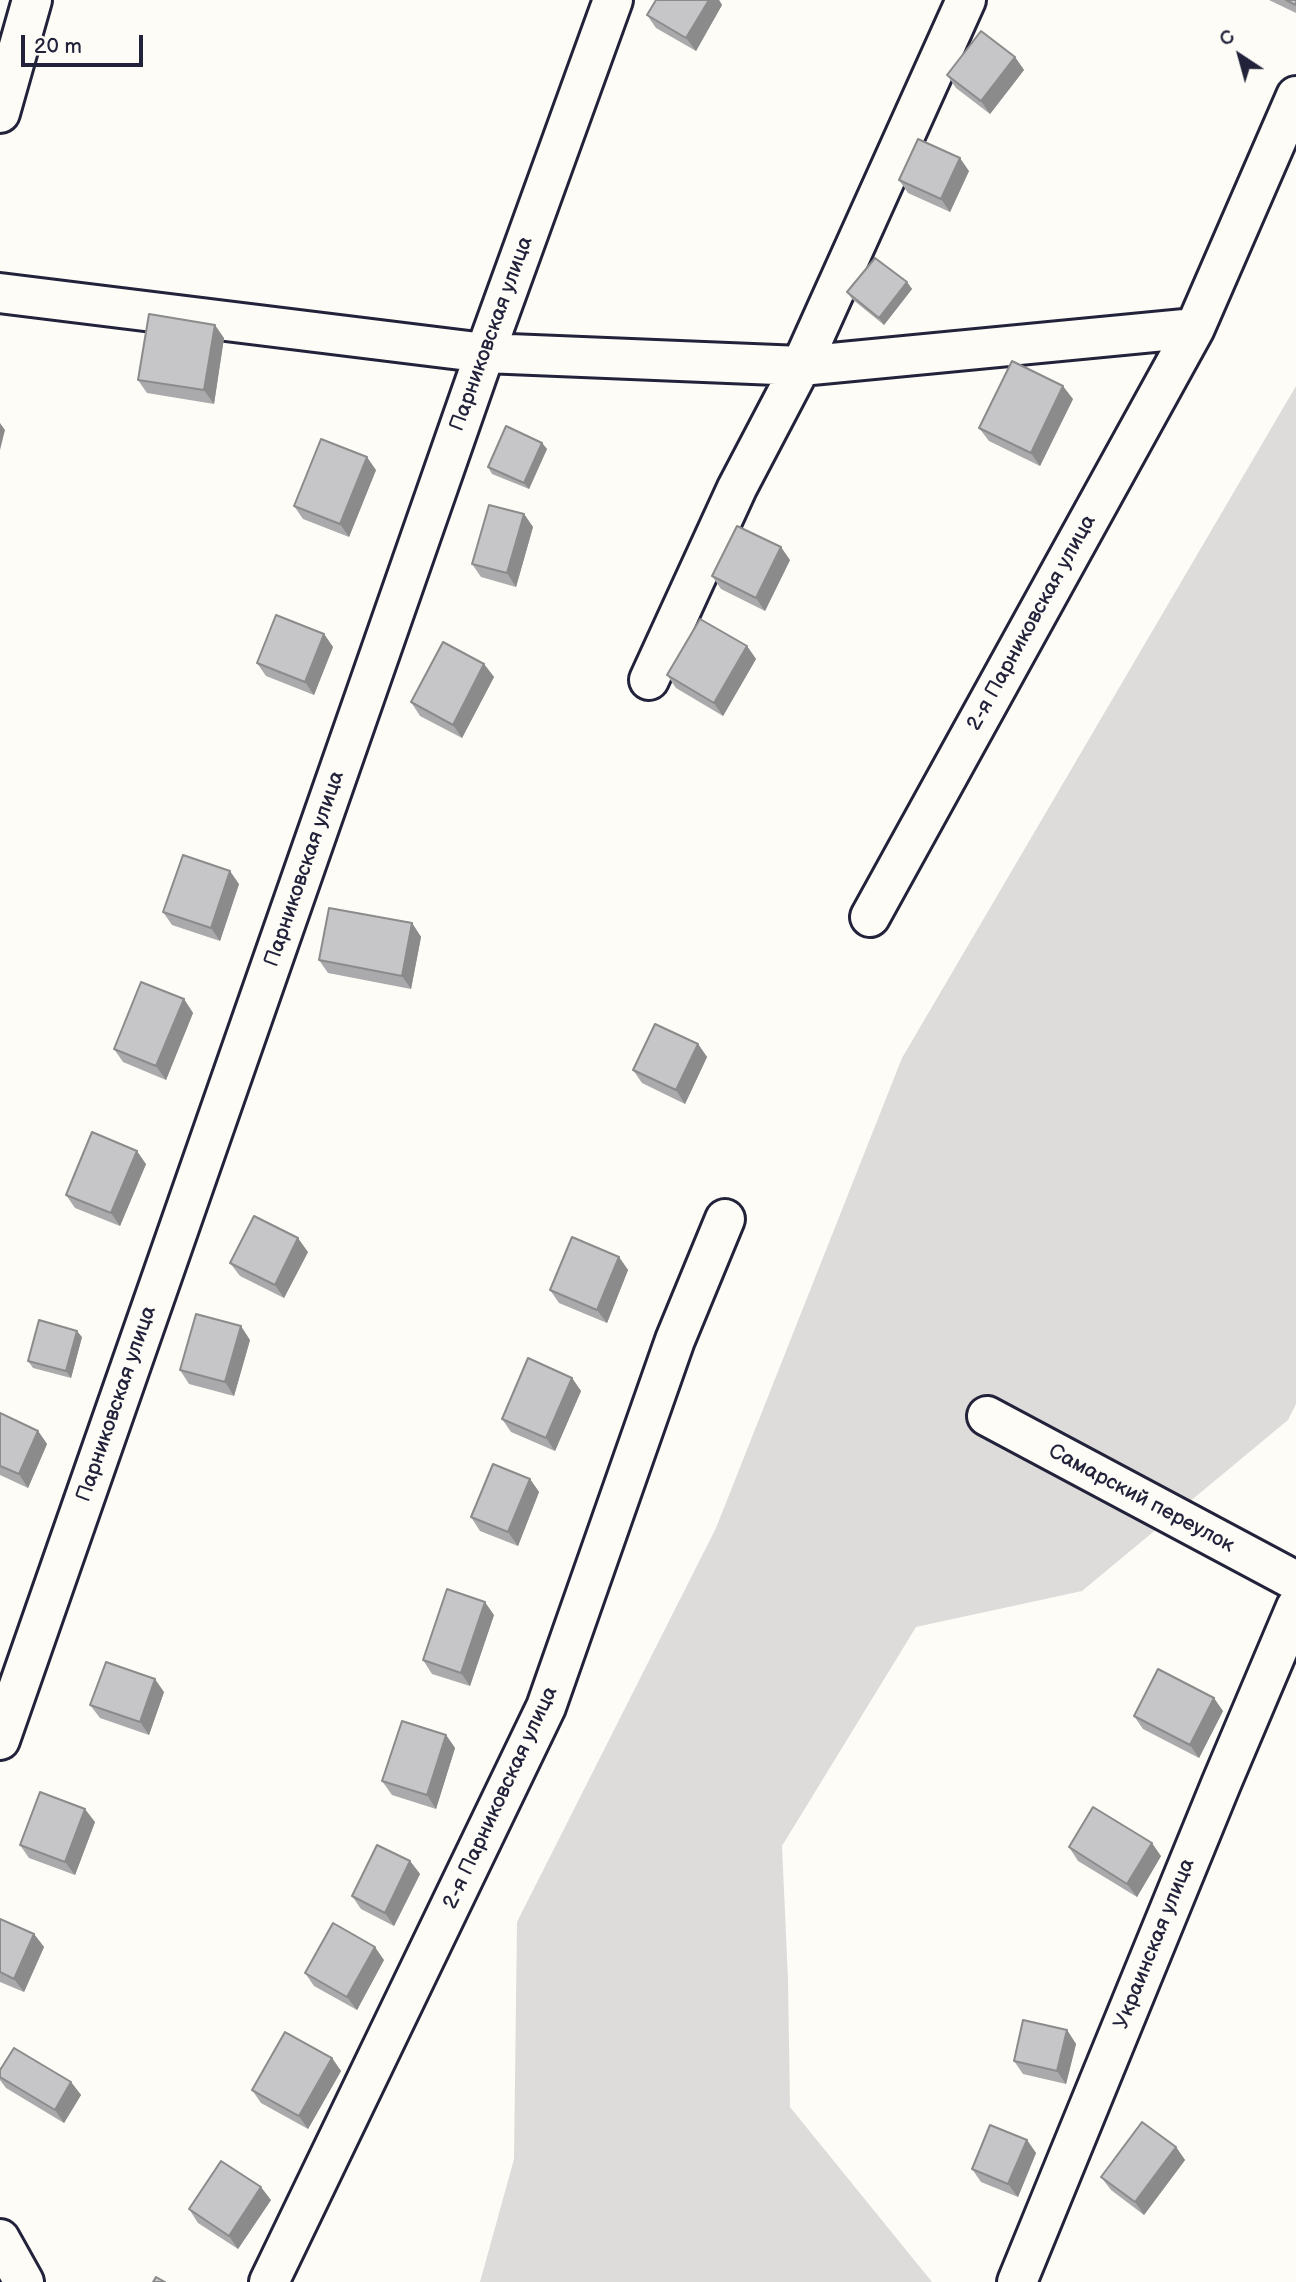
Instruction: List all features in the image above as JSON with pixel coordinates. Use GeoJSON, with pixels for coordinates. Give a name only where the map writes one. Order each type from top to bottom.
{"type":"FeatureCollection","features":[{"type":"Feature","properties":{"kind":"street"},"geometry":{"type":"LineString","coordinates":[[0,113],[32,0]]}},
{"type":"Feature","properties":{"kind":"street","name":"Парниковская улица"},"geometry":{"type":"LineString","coordinates":[[0,1740],[485,353],[613,0]]}},
{"type":"Feature","properties":{"kind":"street"},"geometry":{"type":"LineString","coordinates":[[649,680],[737,488],[801,366],[967,0]]}},
{"type":"Feature","properties":{"kind":"street","name":"2-я Парниковская улица"},"geometry":{"type":"LineString","coordinates":[[870,917],[1195,328],[1296,96]]}},
{"type":"Feature","properties":{"kind":"street"},"geometry":{"type":"LineString","coordinates":[[0,293],[485,353],[801,366],[1195,328]]}},
{"type":"Feature","properties":{"kind":"street","name":"2-я Парниковская улица"},"geometry":{"type":"LineString","coordinates":[[269,2282],[546,1707],[675,1340],[725,1219]]}},
{"type":"Feature","properties":{"kind":"street","name":"Самарский переулок"},"geometry":{"type":"LineString","coordinates":[[987,1416],[1296,1581]]}},
{"type":"Feature","properties":{"kind":"street","name":"Украинская улица"},"geometry":{"type":"LineString","coordinates":[[1017,2282],[1296,1607]]}},
{"type":"Feature","properties":{"kind":"street"},"geometry":{"type":"LineString","coordinates":[[0,2239],[24,2282]]}},
{"type":"Feature","properties":{"kind":"shaded area"},"geometry":{"type":"Polygon","coordinates":[[[1296,386],[1296,1404],[1288,1420],[1082,1591],[916,1627],[782,1846],[790,2107],[932,2282],[480,2282],[514,2159],[517,1922],[716,1528],[902,1058],[1296,386]]]}},
{"type":"Feature","properties":{"kind":"building"},"geometry":{"type":"Polygon","coordinates":[[[656,0],[709,0],[686,38],[647,15],[656,0]]]}},
{"type":"Feature","properties":{"kind":"building"},"geometry":{"type":"Polygon","coordinates":[[[981,31],[1015,57],[981,101],[947,75],[981,31]]]}},
{"type":"Feature","properties":{"kind":"building"},"geometry":{"type":"Polygon","coordinates":[[[918,139],[960,158],[941,199],[899,180],[918,139]]]}},
{"type":"Feature","properties":{"kind":"building"},"geometry":{"type":"Polygon","coordinates":[[[875,258],[907,282],[879,318],[847,292],[875,258]]]}},
{"type":"Feature","properties":{"kind":"building"},"geometry":{"type":"Polygon","coordinates":[[[149,314],[215,325],[204,390],[138,380],[149,314]]]}},
{"type":"Feature","properties":{"kind":"building"},"geometry":{"type":"Polygon","coordinates":[[[1012,361],[1063,386],[1031,453],[979,428],[1012,361]]]}},
{"type":"Feature","properties":{"kind":"building"},"geometry":{"type":"Polygon","coordinates":[[[506,426],[542,443],[524,483],[488,467],[506,426]]]}},
{"type":"Feature","properties":{"kind":"building"},"geometry":{"type":"Polygon","coordinates":[[[321,439],[367,457],[340,524],[294,506],[321,439]]]}},
{"type":"Feature","properties":{"kind":"building"},"geometry":{"type":"Polygon","coordinates":[[[489,505],[524,514],[507,573],[472,564],[489,505]]]}},
{"type":"Feature","properties":{"kind":"building"},"geometry":{"type":"Polygon","coordinates":[[[737,526],[781,547],[756,598],[712,576],[737,526]]]}},
{"type":"Feature","properties":{"kind":"building"},"geometry":{"type":"Polygon","coordinates":[[[276,615],[324,634],[305,682],[257,663],[276,615]]]}},
{"type":"Feature","properties":{"kind":"building"},"geometry":{"type":"Polygon","coordinates":[[[700,619],[747,646],[714,703],[667,675],[700,619]]]}},
{"type":"Feature","properties":{"kind":"building"},"geometry":{"type":"Polygon","coordinates":[[[443,642],[484,664],[453,725],[411,702],[443,642]]]}},
{"type":"Feature","properties":{"kind":"building"},"geometry":{"type":"Polygon","coordinates":[[[183,855],[230,871],[211,928],[163,912],[183,855]]]}},
{"type":"Feature","properties":{"kind":"building"},"geometry":{"type":"Polygon","coordinates":[[[329,908],[412,923],[402,976],[319,960],[329,908]]]}},
{"type":"Feature","properties":{"kind":"building"},"geometry":{"type":"Polygon","coordinates":[[[141,982],[184,999],[156,1066],[114,1049],[141,982]]]}},
{"type":"Feature","properties":{"kind":"building"},"geometry":{"type":"Polygon","coordinates":[[[655,1024],[698,1044],[676,1090],[633,1070],[655,1024]]]}},
{"type":"Feature","properties":{"kind":"building"},"geometry":{"type":"Polygon","coordinates":[[[92,1132],[137,1151],[111,1213],[66,1195],[92,1132]]]}},
{"type":"Feature","properties":{"kind":"building"},"geometry":{"type":"Polygon","coordinates":[[[254,1216],[298,1238],[275,1285],[230,1263],[254,1216]]]}},
{"type":"Feature","properties":{"kind":"building"},"geometry":{"type":"Polygon","coordinates":[[[572,1237],[619,1257],[597,1310],[550,1290],[572,1237]]]}},
{"type":"Feature","properties":{"kind":"building"},"geometry":{"type":"Polygon","coordinates":[[[196,1314],[241,1326],[225,1382],[180,1370],[196,1314]]]}},
{"type":"Feature","properties":{"kind":"building"},"geometry":{"type":"Polygon","coordinates":[[[39,1320],[77,1331],[66,1371],[28,1361],[39,1320]]]}},
{"type":"Feature","properties":{"kind":"building"},"geometry":{"type":"Polygon","coordinates":[[[528,1358],[572,1378],[546,1438],[502,1419],[528,1358]]]}},
{"type":"Feature","properties":{"kind":"building"},"geometry":{"type":"Polygon","coordinates":[[[0,1413],[38,1431],[19,1474],[0,1466],[0,1413]]]}},
{"type":"Feature","properties":{"kind":"building"},"geometry":{"type":"Polygon","coordinates":[[[493,1464],[530,1479],[508,1532],[471,1517],[493,1464]]]}},
{"type":"Feature","properties":{"kind":"building"},"geometry":{"type":"Polygon","coordinates":[[[447,1589],[485,1602],[461,1673],[423,1660],[447,1589]]]}},
{"type":"Feature","properties":{"kind":"building"},"geometry":{"type":"Polygon","coordinates":[[[106,1662],[155,1679],[140,1722],[90,1705],[106,1662]]]}},
{"type":"Feature","properties":{"kind":"building"},"geometry":{"type":"Polygon","coordinates":[[[1158,1669],[1214,1698],[1190,1745],[1134,1716],[1158,1669]]]}},
{"type":"Feature","properties":{"kind":"building"},"geometry":{"type":"Polygon","coordinates":[[[402,1721],[446,1735],[427,1795],[382,1781],[402,1721]]]}},
{"type":"Feature","properties":{"kind":"building"},"geometry":{"type":"Polygon","coordinates":[[[40,1792],[85,1809],[65,1862],[20,1845],[40,1792]]]}},
{"type":"Feature","properties":{"kind":"building"},"geometry":{"type":"Polygon","coordinates":[[[1093,1807],[1152,1843],[1127,1884],[1069,1847],[1093,1807]]]}},
{"type":"Feature","properties":{"kind":"building"},"geometry":{"type":"Polygon","coordinates":[[[377,1845],[410,1861],[385,1913],[352,1896],[377,1845]]]}},
{"type":"Feature","properties":{"kind":"building"},"geometry":{"type":"Polygon","coordinates":[[[0,1919],[34,1934],[14,1979],[0,1972],[0,1919]]]}},
{"type":"Feature","properties":{"kind":"building"},"geometry":{"type":"Polygon","coordinates":[[[333,1923],[375,1947],[347,1997],[305,1973],[333,1923]]]}},
{"type":"Feature","properties":{"kind":"building"},"geometry":{"type":"Polygon","coordinates":[[[1023,2020],[1067,2030],[1057,2071],[1014,2061],[1023,2020]]]}},
{"type":"Feature","properties":{"kind":"building"},"geometry":{"type":"Polygon","coordinates":[[[285,2032],[332,2058],[299,2116],[252,2090],[285,2032]]]}},
{"type":"Feature","properties":{"kind":"building"},"geometry":{"type":"Polygon","coordinates":[[[14,2048],[71,2082],[55,2110],[0,2077],[0,2070],[14,2048]]]}},
{"type":"Feature","properties":{"kind":"building"},"geometry":{"type":"Polygon","coordinates":[[[1142,2122],[1176,2147],[1135,2202],[1101,2177],[1142,2122]]]}},
{"type":"Feature","properties":{"kind":"building"},"geometry":{"type":"Polygon","coordinates":[[[990,2125],[1027,2140],[1008,2184],[972,2169],[990,2125]]]}},
{"type":"Feature","properties":{"kind":"building"},"geometry":{"type":"Polygon","coordinates":[[[221,2161],[261,2187],[229,2236],[189,2209],[221,2161]]]}}]}
